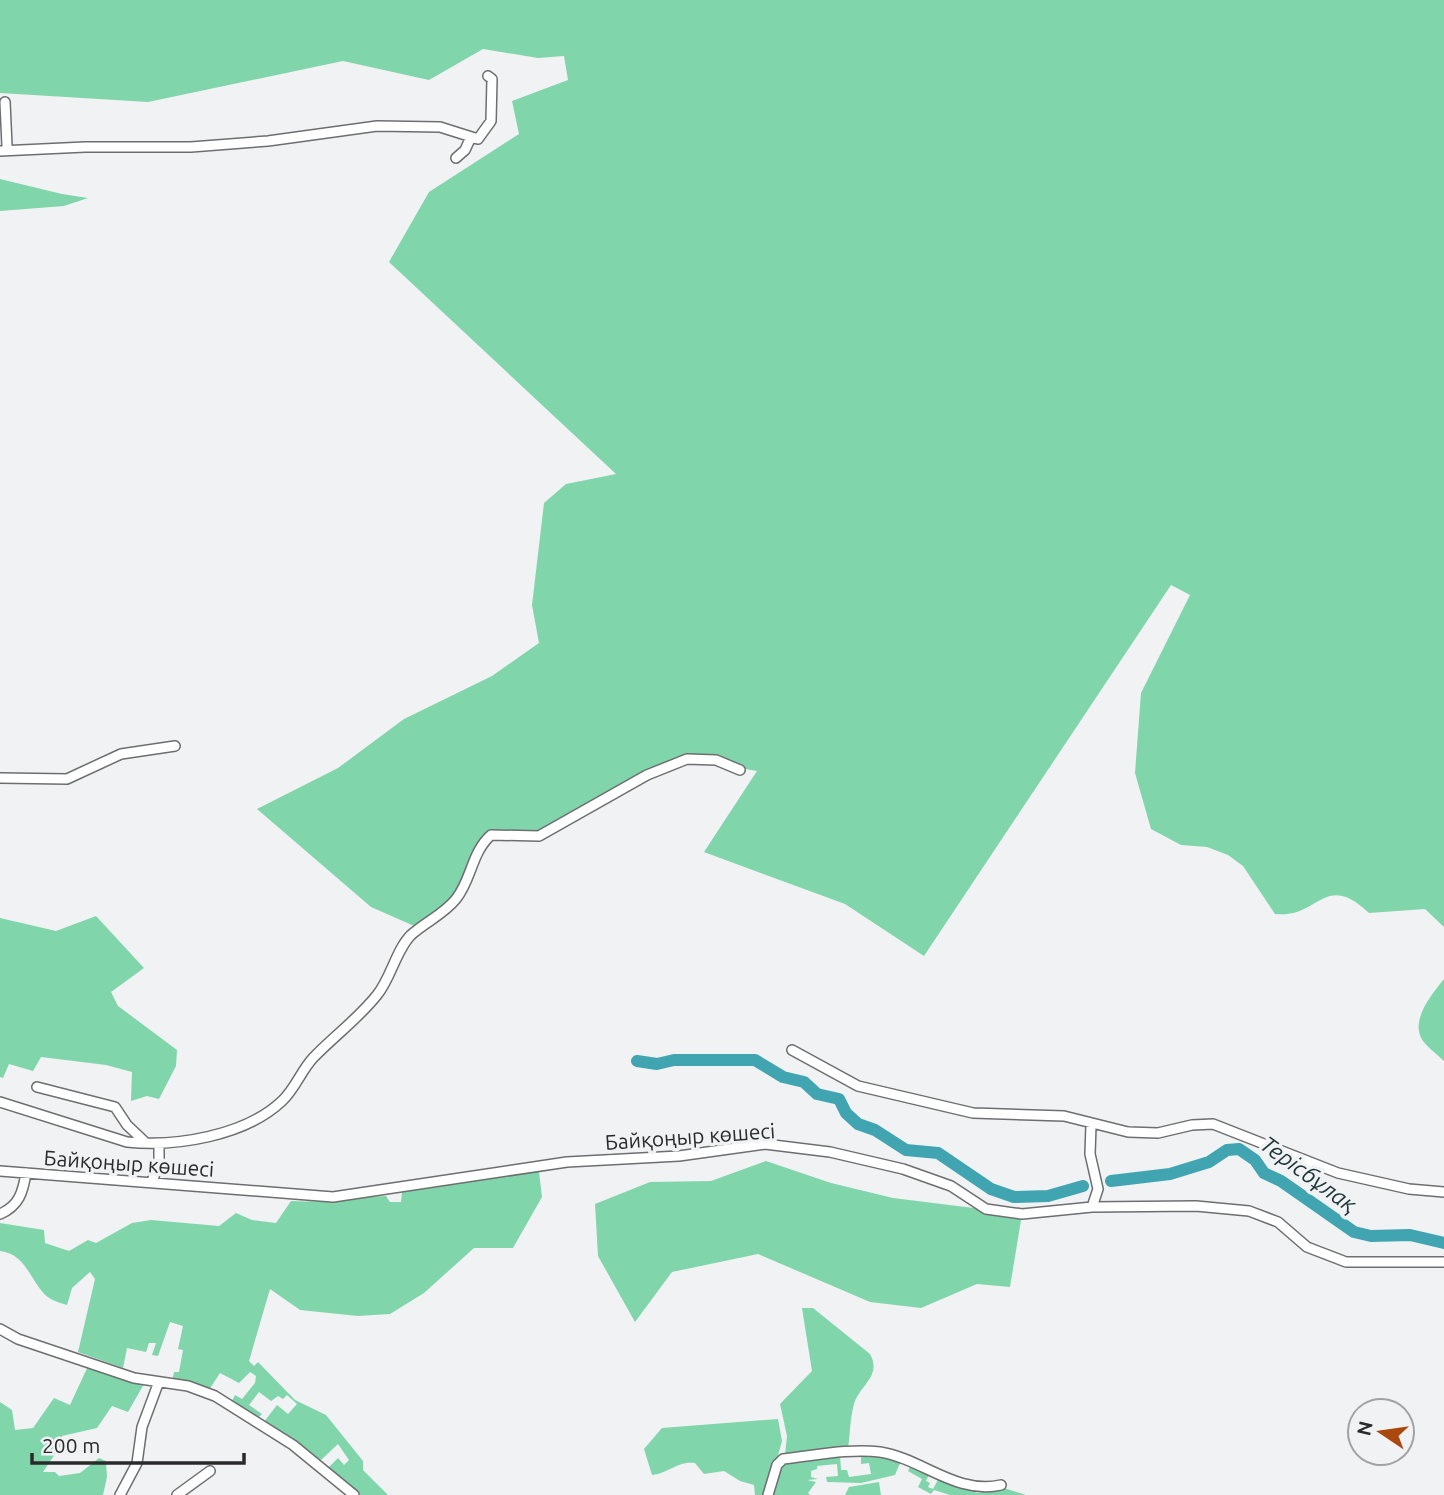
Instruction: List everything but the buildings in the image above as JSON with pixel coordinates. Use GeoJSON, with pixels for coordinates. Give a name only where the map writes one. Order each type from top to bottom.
{"type":"FeatureCollection","features":[{"type":"Feature","properties":{"kind":"street"},"geometry":{"type":"LineString","coordinates":[[2,148],[191,147],[268,141],[377,126],[440,127],[478,139],[491,121],[492,79],[488,76]]}},
{"type":"Feature","properties":{"kind":"street"},"geometry":{"type":"LineString","coordinates":[[2,148],[5,102]]}},
{"type":"Feature","properties":{"kind":"street"},"geometry":{"type":"LineString","coordinates":[[456,158],[465,150],[471,137]]}},
{"type":"Feature","properties":{"kind":"street"},"geometry":{"type":"LineString","coordinates":[[2,148],[151,143]]}},
{"type":"Feature","properties":{"kind":"street"},"geometry":{"type":"LineString","coordinates":[[0,778],[67,779],[121,754],[175,746]]}},
{"type":"Feature","properties":{"kind":"street"},"geometry":{"type":"LineString","coordinates":[[0,1102],[127,1142],[159,1145],[234,1128],[260,1117],[283,1101],[310,1061],[356,1020],[378,994],[411,936],[456,900],[464,888],[482,844],[491,835],[539,836],[648,775],[687,759],[716,760],[740,770]]}},
{"type":"Feature","properties":{"kind":"street"},"geometry":{"type":"LineString","coordinates":[[792,1050],[858,1086],[973,1113],[1064,1116],[1091,1125],[1128,1132],[1158,1133],[1192,1125],[1213,1124],[1338,1173],[1409,1189],[1444,1192]]}},
{"type":"Feature","properties":{"kind":"street"},"geometry":{"type":"LineString","coordinates":[[37,1087],[115,1107],[127,1125],[148,1144]]}},
{"type":"Feature","properties":{"kind":"street"},"geometry":{"type":"LineString","coordinates":[[1091,1125],[1090,1154],[1098,1189],[1092,1207]]}},
{"type":"Feature","properties":{"kind":"street","name":"Байқоңыр көшесі"},"geometry":{"type":"LineString","coordinates":[[0,1171],[333,1197],[567,1162],[679,1156],[765,1144],[830,1152],[903,1169],[951,1186],[986,1209],[1022,1214],[1092,1207],[1196,1206],[1249,1211],[1278,1222],[1307,1247],[1326,1257],[1346,1262],[1444,1262]]}},
{"type":"Feature","properties":{"kind":"street"},"geometry":{"type":"LineString","coordinates":[[152,1181],[159,1164],[159,1145]]}},
{"type":"Feature","properties":{"kind":"street"},"geometry":{"type":"LineString","coordinates":[[0,1214],[12,1208],[23,1192],[26,1173]]}},
{"type":"Feature","properties":{"kind":"street"},"geometry":{"type":"LineString","coordinates":[[0,1329],[18,1339],[158,1384],[188,1386],[215,1396],[302,1451],[354,1495]]}},
{"type":"Feature","properties":{"kind":"street"},"geometry":{"type":"LineString","coordinates":[[120,1495],[137,1463],[142,1427],[158,1384]]}},
{"type":"Feature","properties":{"kind":"street"},"geometry":{"type":"LineString","coordinates":[[768,1495],[777,1465],[783,1459],[870,1451],[892,1455],[972,1490],[1001,1485]]}},
{"type":"Feature","properties":{"kind":"street"},"geometry":{"type":"LineString","coordinates":[[177,1495],[210,1471]]}},
{"type":"Feature","properties":{"kind":"green space"},"geometry":{"type":"Polygon","coordinates":[[[0,0],[1444,0],[1444,927],[1425,909],[1369,913],[1354,901],[1342,896],[1322,899],[1290,914],[1275,914],[1243,866],[1228,855],[1207,847],[1181,845],[1151,829],[1135,773],[1141,693],[1190,595],[1171,585],[924,956],[845,904],[704,852],[757,771],[688,759],[527,838],[491,835],[464,888],[421,929],[371,907],[257,809],[338,768],[404,719],[492,676],[539,643],[532,605],[544,503],[566,484],[616,474],[389,262],[429,192],[519,134],[512,101],[568,80],[564,56],[538,58],[483,49],[429,80],[343,61],[148,102],[0,93],[0,0]]]}},
{"type":"Feature","properties":{"kind":"green space"},"geometry":{"type":"Polygon","coordinates":[[[0,179],[88,198],[64,206],[0,211],[0,179]]]}},
{"type":"Feature","properties":{"kind":"green space"},"geometry":{"type":"Polygon","coordinates":[[[96,916],[144,968],[111,992],[118,1006],[177,1050],[176,1066],[159,1099],[147,1096],[131,1101],[132,1072],[106,1065],[41,1057],[33,1071],[9,1064],[3,1078],[0,1077],[0,918],[56,931],[96,916]]]}},
{"type":"Feature","properties":{"kind":"green space"},"geometry":{"type":"Polygon","coordinates":[[[1444,979],[1444,1061],[1423,1041],[1419,1025],[1424,1008],[1444,979]]]}},
{"type":"Feature","properties":{"kind":"green space"},"geometry":{"type":"Polygon","coordinates":[[[766,1161],[831,1183],[893,1198],[1022,1214],[1010,1287],[977,1284],[921,1308],[870,1302],[758,1254],[672,1272],[635,1322],[598,1256],[595,1204],[650,1182],[711,1181],[766,1161]]]}},
{"type":"Feature","properties":{"kind":"green space"},"geometry":{"type":"Polygon","coordinates":[[[496,1168],[513,1172],[539,1172],[542,1197],[513,1248],[474,1248],[424,1293],[390,1314],[358,1316],[300,1310],[270,1289],[249,1361],[254,1366],[258,1362],[295,1400],[326,1415],[363,1461],[363,1470],[388,1495],[357,1495],[328,1468],[338,1458],[344,1465],[349,1460],[338,1444],[321,1460],[263,1423],[277,1405],[288,1414],[297,1404],[287,1395],[283,1399],[278,1396],[271,1401],[259,1392],[249,1405],[262,1414],[258,1418],[232,1401],[235,1395],[242,1399],[255,1383],[256,1376],[250,1372],[239,1383],[220,1373],[209,1390],[172,1381],[174,1372],[179,1372],[183,1350],[178,1349],[183,1326],[170,1322],[158,1356],[152,1355],[156,1343],[149,1343],[146,1352],[127,1348],[123,1368],[78,1352],[95,1279],[90,1272],[72,1288],[67,1305],[45,1294],[18,1258],[0,1251],[0,1223],[44,1230],[45,1243],[69,1251],[88,1240],[96,1243],[132,1223],[151,1220],[219,1226],[236,1213],[252,1220],[276,1223],[291,1201],[386,1196],[390,1202],[401,1202],[402,1192],[422,1187],[425,1178],[496,1168]]]}},
{"type":"Feature","properties":{"kind":"green space"},"geometry":{"type":"Polygon","coordinates":[[[802,1308],[813,1308],[870,1354],[873,1362],[872,1374],[854,1404],[848,1449],[785,1455],[787,1436],[780,1404],[812,1371],[802,1308]]]}},
{"type":"Feature","properties":{"kind":"green space"},"geometry":{"type":"Polygon","coordinates":[[[89,1364],[144,1384],[128,1412],[112,1406],[97,1428],[62,1436],[61,1445],[43,1472],[55,1472],[59,1476],[80,1473],[99,1458],[106,1461],[107,1477],[103,1495],[0,1495],[0,1402],[12,1410],[15,1430],[33,1428],[54,1398],[70,1405],[89,1364]]]}},
{"type":"Feature","properties":{"kind":"green space"},"geometry":{"type":"Polygon","coordinates":[[[778,1419],[782,1441],[767,1495],[755,1495],[754,1485],[740,1481],[724,1471],[704,1474],[695,1463],[683,1464],[652,1475],[644,1449],[662,1428],[778,1419]]]}},
{"type":"Feature","properties":{"kind":"green space"},"geometry":{"type":"Polygon","coordinates":[[[870,1453],[901,1461],[895,1475],[861,1483],[827,1482],[826,1477],[838,1476],[837,1464],[817,1466],[817,1469],[811,1471],[811,1477],[818,1479],[807,1480],[816,1482],[808,1493],[810,1495],[770,1495],[781,1464],[840,1455],[841,1470],[847,1470],[849,1477],[871,1474],[869,1463],[861,1464],[861,1454],[870,1453]]]}},
{"type":"Feature","properties":{"kind":"green space"},"geometry":{"type":"Polygon","coordinates":[[[911,1465],[930,1473],[926,1481],[930,1483],[928,1487],[933,1489],[939,1478],[977,1493],[1004,1488],[1026,1495],[950,1495],[934,1490],[931,1494],[918,1487],[922,1479],[908,1471],[911,1465]]]}},
{"type":"Feature","properties":{"kind":"green space"},"geometry":{"type":"Polygon","coordinates":[[[879,1482],[881,1495],[845,1495],[849,1487],[879,1482]]]}},
{"type":"Feature","properties":{"kind":"waterway","name":"Терісбұлақ"},"geometry":{"type":"LineString","coordinates":[[637,1061],[657,1064],[674,1060],[755,1060],[783,1077],[804,1082],[817,1094],[839,1099],[846,1113],[858,1124],[875,1130],[906,1150],[938,1153],[991,1189],[1014,1197],[1048,1196],[1083,1186]]}},
{"type":"Feature","properties":{"kind":"waterway","name":"Терісбұлақ"},"geometry":{"type":"LineString","coordinates":[[1111,1181],[1170,1174],[1209,1162],[1227,1150],[1239,1149],[1255,1160],[1264,1173],[1281,1181],[1354,1232],[1371,1236],[1410,1235],[1444,1243]]}}]}
